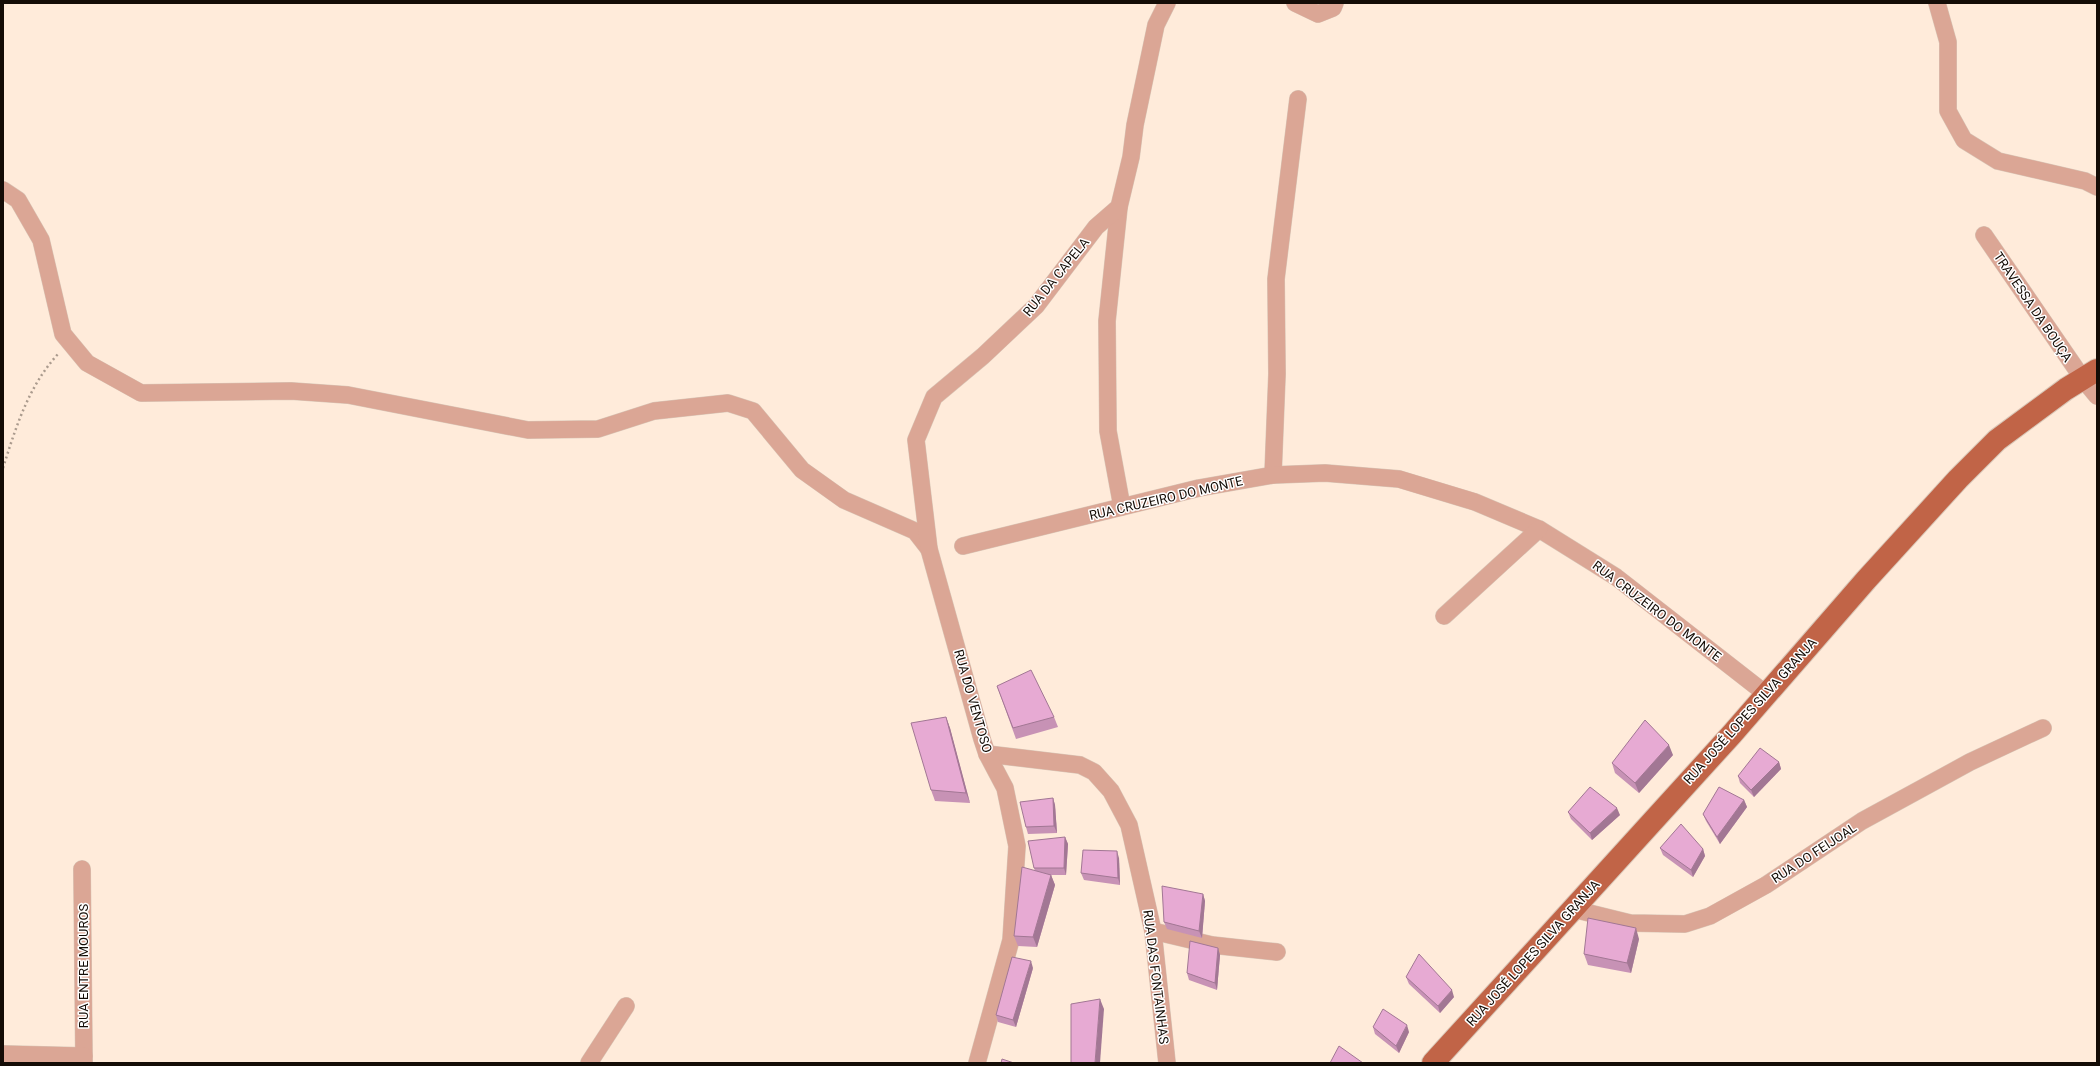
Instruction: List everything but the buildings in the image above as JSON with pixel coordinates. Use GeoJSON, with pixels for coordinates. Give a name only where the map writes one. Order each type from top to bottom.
{"type":"FeatureCollection","features":[{"type":"Feature","properties":{"kind":"main road","name":"RUA JOSÉ LOPES SILVA GRANJA"},"geometry":{"type":"LineString","coordinates":[[1433,1063],[1732,734],[1866,580],[1997,440],[2090,374]]}},
{"type":"Feature","properties":{"kind":"street"},"geometry":{"type":"LineString","coordinates":[[1122,507],[1108,431],[1107,321],[1119,207],[1131,157],[1135,125],[1156,25],[1167,3]]}},
{"type":"Feature","properties":{"kind":"street"},"geometry":{"type":"LineString","coordinates":[[1294,3],[1318,14],[1333,8],[1335,3]]}},
{"type":"Feature","properties":{"kind":"street"},"geometry":{"type":"LineString","coordinates":[[1937,3],[1948,42],[1948,111],[1964,140],[1998,161],[2085,181],[2097,187]]}},
{"type":"Feature","properties":{"kind":"street"},"geometry":{"type":"LineString","coordinates":[[1273,475],[1277,374],[1276,279],[1298,99]]}},
{"type":"Feature","properties":{"kind":"street"},"geometry":{"type":"LineString","coordinates":[[3,190],[18,200],[41,240],[66,338],[88,363],[141,393],[291,391],[348,395],[528,430],[598,429],[654,411],[728,403],[753,411],[802,470],[844,500],[915,531],[929,549]]}},
{"type":"Feature","properties":{"kind":"street","name":"RUA DA CAPELA"},"geometry":{"type":"LineString","coordinates":[[929,549],[916,440],[934,397],[983,356],[1036,306],[1096,227],[1119,207]]}},
{"type":"Feature","properties":{"kind":"street","name":"TRAVESSA DA BOUÇA"},"geometry":{"type":"LineString","coordinates":[[1984,235],[2090,374],[2097,396]]}},
{"type":"Feature","properties":{"kind":"street","name":"RUA CRUZEIRO DO MONTE"},"geometry":{"type":"LineString","coordinates":[[963,546],[1199,488],[1273,475],[1325,473],[1399,479],[1476,502],[1539,529],[1616,577],[1766,694]]}},
{"type":"Feature","properties":{"kind":"street"},"geometry":{"type":"LineString","coordinates":[[1444,616],[1539,529]]}},
{"type":"Feature","properties":{"kind":"street","name":"RUA DO VENTOSO"},"geometry":{"type":"LineString","coordinates":[[929,549],[987,754],[1005,788],[1017,846],[1011,940],[977,1063]]}},
{"type":"Feature","properties":{"kind":"street","name":"RUA DO FEIJOAL"},"geometry":{"type":"LineString","coordinates":[[1573,909],[1630,923],[1685,924],[1710,916],[1766,885],[1862,821],[1970,762],[2043,728]]}},
{"type":"Feature","properties":{"kind":"street","name":"RUA DAS FONTAINHAS"},"geometry":{"type":"LineString","coordinates":[[987,754],[1080,765],[1094,772],[1111,791],[1128,826],[1153,932],[1167,1063]]}},
{"type":"Feature","properties":{"kind":"street","name":"RUA ENTRE MOUROS"},"geometry":{"type":"LineString","coordinates":[[82,869],[84,1060]]}},
{"type":"Feature","properties":{"kind":"street"},"geometry":{"type":"LineString","coordinates":[[1153,932],[1212,945],[1277,952]]}},
{"type":"Feature","properties":{"kind":"street"},"geometry":{"type":"LineString","coordinates":[[589,1063],[626,1006]]}},
{"type":"Feature","properties":{"kind":"street"},"geometry":{"type":"LineString","coordinates":[[3,1054],[84,1060]]}},
{"type":"Feature","properties":{"kind":"path"},"geometry":{"type":"LineString","coordinates":[[3,468],[19,416],[66,338]]}}]}
